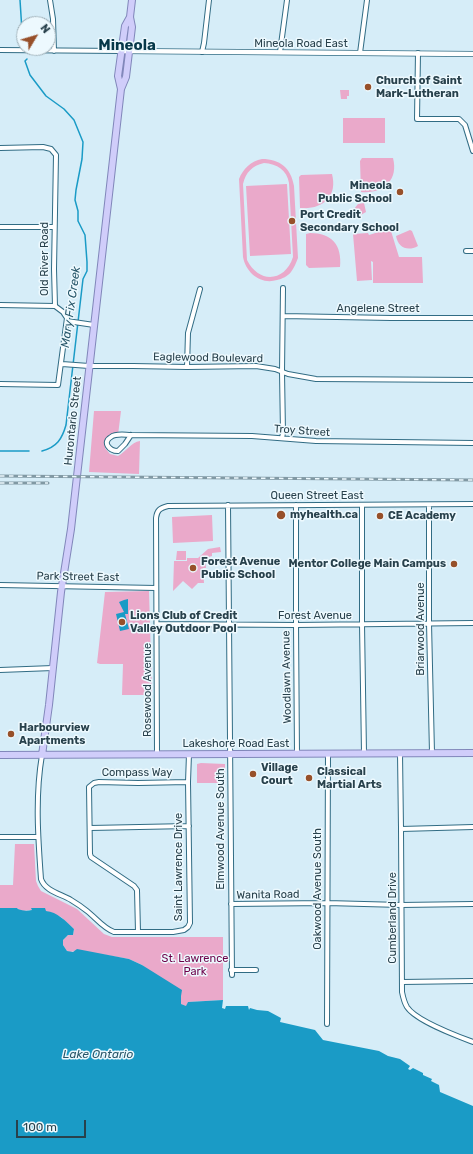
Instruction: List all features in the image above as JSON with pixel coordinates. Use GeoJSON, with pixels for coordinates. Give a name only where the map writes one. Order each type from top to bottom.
{"type":"FeatureCollection","features":[{"type":"Feature","properties":{"kind":"main road","name":"Hurontario Street"},"geometry":{"type":"LineString","coordinates":[[42,755],[62,586],[71,529],[88,366],[121,89],[126,77],[132,27],[130,17],[132,0]]}},
{"type":"Feature","properties":{"kind":"main road","name":"Hurontario Street"},"geometry":{"type":"LineString","coordinates":[[121,89],[118,76],[125,26],[130,17]]}},
{"type":"Feature","properties":{"kind":"main road","name":"Lakeshore Road East"},"geometry":{"type":"LineString","coordinates":[[0,755],[473,753]]}},
{"type":"Feature","properties":{"kind":"street"},"geometry":{"type":"LineString","coordinates":[[50,0],[51,16]]}},
{"type":"Feature","properties":{"kind":"street"},"geometry":{"type":"LineString","coordinates":[[202,52],[209,0]]}},
{"type":"Feature","properties":{"kind":"street"},"geometry":{"type":"LineString","coordinates":[[280,52],[287,0]]}},
{"type":"Feature","properties":{"kind":"street"},"geometry":{"type":"LineString","coordinates":[[360,53],[367,0]]}},
{"type":"Feature","properties":{"kind":"street"},"geometry":{"type":"LineString","coordinates":[[0,50],[16,50]]}},
{"type":"Feature","properties":{"kind":"street"},"geometry":{"type":"LineString","coordinates":[[56,51],[122,51]]}},
{"type":"Feature","properties":{"kind":"street","name":"Mineola Road East"},"geometry":{"type":"LineString","coordinates":[[122,51],[473,54]]}},
{"type":"Feature","properties":{"kind":"street"},"geometry":{"type":"LineString","coordinates":[[418,53],[417,118],[459,120],[464,124],[473,151]]}},
{"type":"Feature","properties":{"kind":"street","name":"Old River Road"},"geometry":{"type":"LineString","coordinates":[[0,148],[43,147],[51,149],[56,155],[54,227],[55,306],[67,318],[67,321]]}},
{"type":"Feature","properties":{"kind":"street"},"geometry":{"type":"LineString","coordinates":[[0,227],[54,227]]}},
{"type":"Feature","properties":{"kind":"street"},"geometry":{"type":"LineString","coordinates":[[466,251],[473,251]]}},
{"type":"Feature","properties":{"kind":"street"},"geometry":{"type":"LineString","coordinates":[[282,438],[283,288]]}},
{"type":"Feature","properties":{"kind":"street"},"geometry":{"type":"LineString","coordinates":[[187,367],[188,334],[200,289]]}},
{"type":"Feature","properties":{"kind":"street"},"geometry":{"type":"LineString","coordinates":[[0,305],[55,306]]}},
{"type":"Feature","properties":{"kind":"street","name":"Angelene Street"},"geometry":{"type":"LineString","coordinates":[[283,316],[473,318]]}},
{"type":"Feature","properties":{"kind":"street"},"geometry":{"type":"LineString","coordinates":[[0,384],[58,385],[67,321],[94,325]]}},
{"type":"Feature","properties":{"kind":"street","name":"Eaglewood Boulevard"},"geometry":{"type":"LineString","coordinates":[[62,364],[79,366],[256,366],[316,378],[473,380]]}},
{"type":"Feature","properties":{"kind":"street","name":"Troy Street"},"geometry":{"type":"LineString","coordinates":[[131,435],[118,451],[113,452],[109,448],[107,443],[108,440],[114,435],[131,435],[252,436],[316,441],[473,443]]}},
{"type":"Feature","properties":{"kind":"street","name":"Queen Street East"},"geometry":{"type":"LineString","coordinates":[[162,507],[228,505],[473,504]]}},
{"type":"Feature","properties":{"kind":"street","name":"Elmwood Avenue South"},"geometry":{"type":"LineString","coordinates":[[228,505],[232,975]]}},
{"type":"Feature","properties":{"kind":"street","name":"Woodlawn Avenue"},"geometry":{"type":"LineString","coordinates":[[296,505],[298,754]]}},
{"type":"Feature","properties":{"kind":"street"},"geometry":{"type":"LineString","coordinates":[[362,505],[364,753]]}},
{"type":"Feature","properties":{"kind":"street","name":"Briarwood Avenue"},"geometry":{"type":"LineString","coordinates":[[429,505],[429,623],[432,753]]}},
{"type":"Feature","properties":{"kind":"street","name":"Rosewood Avenue"},"geometry":{"type":"LineString","coordinates":[[157,754],[156,518],[158,511],[162,507]]}},
{"type":"Feature","properties":{"kind":"street","name":"Park Street East"},"geometry":{"type":"LineString","coordinates":[[0,585],[156,588]]}},
{"type":"Feature","properties":{"kind":"street","name":"Forest Avenue"},"geometry":{"type":"LineString","coordinates":[[157,624],[296,625],[473,623]]}},
{"type":"Feature","properties":{"kind":"street"},"geometry":{"type":"LineString","coordinates":[[0,670],[52,668]]}},
{"type":"Feature","properties":{"kind":"street","name":"Oakwood Avenue South"},"geometry":{"type":"LineString","coordinates":[[327,1024],[328,753]]}},
{"type":"Feature","properties":{"kind":"street","name":"Cumberland Drive"},"geometry":{"type":"LineString","coordinates":[[400,753],[402,992],[404,1000],[413,1013],[446,1031],[473,1042]]}},
{"type":"Feature","properties":{"kind":"street","name":"Saint Lawrence Drive"},"geometry":{"type":"LineString","coordinates":[[42,755],[38,781],[38,837],[41,880],[43,885],[86,910],[107,930],[114,932],[173,932],[184,930],[190,923],[189,754]]}},
{"type":"Feature","properties":{"kind":"street","name":"Compass Way"},"geometry":{"type":"LineString","coordinates":[[138,932],[137,890],[134,886],[91,857],[89,787],[94,783],[188,782]]}},
{"type":"Feature","properties":{"kind":"street"},"geometry":{"type":"LineString","coordinates":[[90,828],[189,826]]}},
{"type":"Feature","properties":{"kind":"street"},"geometry":{"type":"LineString","coordinates":[[401,829],[473,827]]}},
{"type":"Feature","properties":{"kind":"street"},"geometry":{"type":"LineString","coordinates":[[0,837],[38,837]]}},
{"type":"Feature","properties":{"kind":"street","name":"Wanita Road"},"geometry":{"type":"LineString","coordinates":[[231,904],[473,904]]}},
{"type":"Feature","properties":{"kind":"street"},"geometry":{"type":"LineString","coordinates":[[231,970],[256,970]]}},
{"type":"Feature","properties":{"kind":"street"},"geometry":{"type":"LineString","coordinates":[[402,982],[473,981]]}},
{"type":"Feature","properties":{"kind":"green space"},"geometry":{"type":"Polygon","coordinates":[[[340,90],[349,90],[349,96],[347,96],[347,99],[341,99],[340,90]]]}},
{"type":"Feature","properties":{"kind":"green space"},"geometry":{"type":"Polygon","coordinates":[[[343,118],[385,118],[385,143],[343,143],[343,118]]]}},
{"type":"Feature","properties":{"kind":"green space"},"geometry":{"type":"Polygon","coordinates":[[[362,158],[393,158],[393,173],[387,184],[376,191],[361,192],[360,161],[362,158]]]}},
{"type":"Feature","properties":{"kind":"green space"},"geometry":{"type":"Polygon","coordinates":[[[262,159],[268,159],[284,166],[293,180],[294,186],[298,258],[293,269],[288,275],[281,279],[271,281],[260,279],[251,273],[247,268],[243,257],[239,179],[248,166],[262,159]],[[264,163],[256,166],[248,173],[243,184],[247,260],[252,268],[258,273],[272,277],[284,271],[293,257],[289,183],[288,178],[281,168],[264,163]]]}},
{"type":"Feature","properties":{"kind":"green space"},"geometry":{"type":"Polygon","coordinates":[[[332,174],[333,189],[326,200],[315,207],[300,208],[299,177],[301,175],[332,174]]]}},
{"type":"Feature","properties":{"kind":"green space"},"geometry":{"type":"Polygon","coordinates":[[[287,184],[291,254],[250,256],[246,186],[287,184]]]}},
{"type":"Feature","properties":{"kind":"green space"},"geometry":{"type":"Polygon","coordinates":[[[364,203],[366,212],[359,216],[354,209],[358,204],[364,203]]]}},
{"type":"Feature","properties":{"kind":"green space"},"geometry":{"type":"Polygon","coordinates":[[[388,229],[391,231],[399,257],[422,257],[423,283],[373,283],[373,262],[371,261],[372,280],[357,281],[353,234],[368,233],[369,235],[388,229]]]}},
{"type":"Feature","properties":{"kind":"green space"},"geometry":{"type":"Polygon","coordinates":[[[410,230],[412,231],[418,246],[410,249],[401,246],[396,236],[410,230]]]}},
{"type":"Feature","properties":{"kind":"green space"},"geometry":{"type":"Polygon","coordinates":[[[310,233],[324,235],[334,242],[339,252],[340,267],[309,268],[306,265],[306,234],[310,233]]]}},
{"type":"Feature","properties":{"kind":"green space"},"geometry":{"type":"Polygon","coordinates":[[[94,411],[121,411],[118,435],[107,440],[105,448],[110,454],[118,456],[134,443],[140,441],[139,474],[89,472],[94,411]]]}},
{"type":"Feature","properties":{"kind":"green space"},"geometry":{"type":"Polygon","coordinates":[[[212,515],[213,541],[173,543],[172,517],[212,515]]]}},
{"type":"Feature","properties":{"kind":"green space"},"geometry":{"type":"Polygon","coordinates":[[[220,547],[221,552],[212,553],[212,556],[205,558],[206,568],[203,568],[204,583],[198,583],[192,589],[183,581],[173,591],[174,561],[187,561],[187,558],[198,558],[208,549],[220,547]]]}},
{"type":"Feature","properties":{"kind":"green space"},"geometry":{"type":"Polygon","coordinates":[[[177,551],[186,551],[186,560],[176,560],[177,551]]]}},
{"type":"Feature","properties":{"kind":"green space"},"geometry":{"type":"Polygon","coordinates":[[[149,591],[152,695],[122,695],[123,664],[97,663],[105,592],[149,591]]]}},
{"type":"Feature","properties":{"kind":"green space"},"geometry":{"type":"Polygon","coordinates":[[[197,764],[225,764],[225,783],[197,783],[197,764]]]}},
{"type":"Feature","properties":{"kind":"green space","name":"St. Lawrence Park"},"geometry":{"type":"Polygon","coordinates":[[[15,844],[34,844],[36,881],[41,891],[77,909],[104,934],[112,937],[223,937],[223,1000],[188,1002],[187,1007],[181,1004],[181,996],[142,965],[129,959],[67,951],[63,945],[63,940],[68,935],[73,935],[74,929],[61,917],[46,911],[21,911],[17,908],[0,908],[0,885],[13,885],[15,844]]]}},
{"type":"Feature","properties":{"kind":"water","name":"Lions Club of Credit Valley Outdoor Pool"},"geometry":{"type":"Polygon","coordinates":[[[128,599],[128,614],[125,614],[129,629],[120,631],[116,614],[124,612],[119,602],[128,599]]]}},
{"type":"Feature","properties":{"kind":"water","name":"Lake Ontario"},"geometry":{"type":"Polygon","coordinates":[[[0,908],[17,908],[27,911],[32,910],[31,908],[45,908],[46,911],[61,917],[74,929],[73,935],[68,935],[63,940],[63,945],[67,951],[73,952],[77,949],[129,959],[142,965],[182,990],[181,1004],[186,1006],[188,1002],[223,1000],[222,1008],[225,1009],[226,1006],[248,1006],[249,1010],[250,1008],[268,1011],[281,1018],[280,1022],[315,1030],[323,1040],[379,1051],[388,1056],[400,1059],[410,1066],[408,1069],[410,1070],[413,1068],[432,1079],[431,1081],[439,1085],[440,1092],[473,1106],[473,1154],[0,1154],[0,908]]]}},
{"type":"Feature","properties":{"kind":"waterway","name":"Mary Fix Creek"},"geometry":{"type":"LineString","coordinates":[[20,0],[21,16]]}},
{"type":"Feature","properties":{"kind":"waterway","name":"Mary Fix Creek"},"geometry":{"type":"LineString","coordinates":[[27,59],[25,61],[30,75],[46,96],[64,109],[74,120],[83,142],[82,159],[75,200],[78,211],[78,221],[85,235],[87,271],[83,279],[66,425],[58,442],[52,447],[42,451]]}},
{"type":"Feature","properties":{"kind":"waterway","name":"Mary Fix Creek"},"geometry":{"type":"LineString","coordinates":[[0,451],[29,451]]}},
{"type":"Feature","properties":{"kind":"railway"},"geometry":{"type":"LineString","coordinates":[[0,476],[473,480]]}},
{"type":"Feature","properties":{"kind":"railway"},"geometry":{"type":"LineString","coordinates":[[0,483],[48,483]]}},
{"type":"Feature","properties":{"kind":"place","name":"Church of Saint Mark-Lutheran"},"geometry":{"type":"Point","coordinates":[368,87]}},
{"type":"Feature","properties":{"kind":"place","name":"Mineola Public School"},"geometry":{"type":"Point","coordinates":[400,192]}},
{"type":"Feature","properties":{"kind":"place","name":"Port Credit Secondary School"},"geometry":{"type":"Point","coordinates":[292,221]}},
{"type":"Feature","properties":{"kind":"place","name":"myhealth.ca"},"geometry":{"type":"Point","coordinates":[281,515]}},
{"type":"Feature","properties":{"kind":"place","name":"CE Academy"},"geometry":{"type":"Point","coordinates":[380,516]}},
{"type":"Feature","properties":{"kind":"place","name":"Mentor College Main Campus"},"geometry":{"type":"Point","coordinates":[454,564]}},
{"type":"Feature","properties":{"kind":"place","name":"Forest Avenue Public School"},"geometry":{"type":"Point","coordinates":[193,568]}},
{"type":"Feature","properties":{"kind":"place","name":"Lions Club of Credit Valley Outdoor Pool"},"geometry":{"type":"Point","coordinates":[122,622]}},
{"type":"Feature","properties":{"kind":"place","name":"Harbourview Apartments"},"geometry":{"type":"Point","coordinates":[11,734]}},
{"type":"Feature","properties":{"kind":"place","name":"Village Court"},"geometry":{"type":"Point","coordinates":[253,774]}},
{"type":"Feature","properties":{"kind":"place","name":"Classical Martial Arts"},"geometry":{"type":"Point","coordinates":[309,778]}},
{"type":"Feature","properties":{"kind":"district","name":"Mineola"},"geometry":{"type":"Point","coordinates":[127,46]}}]}
